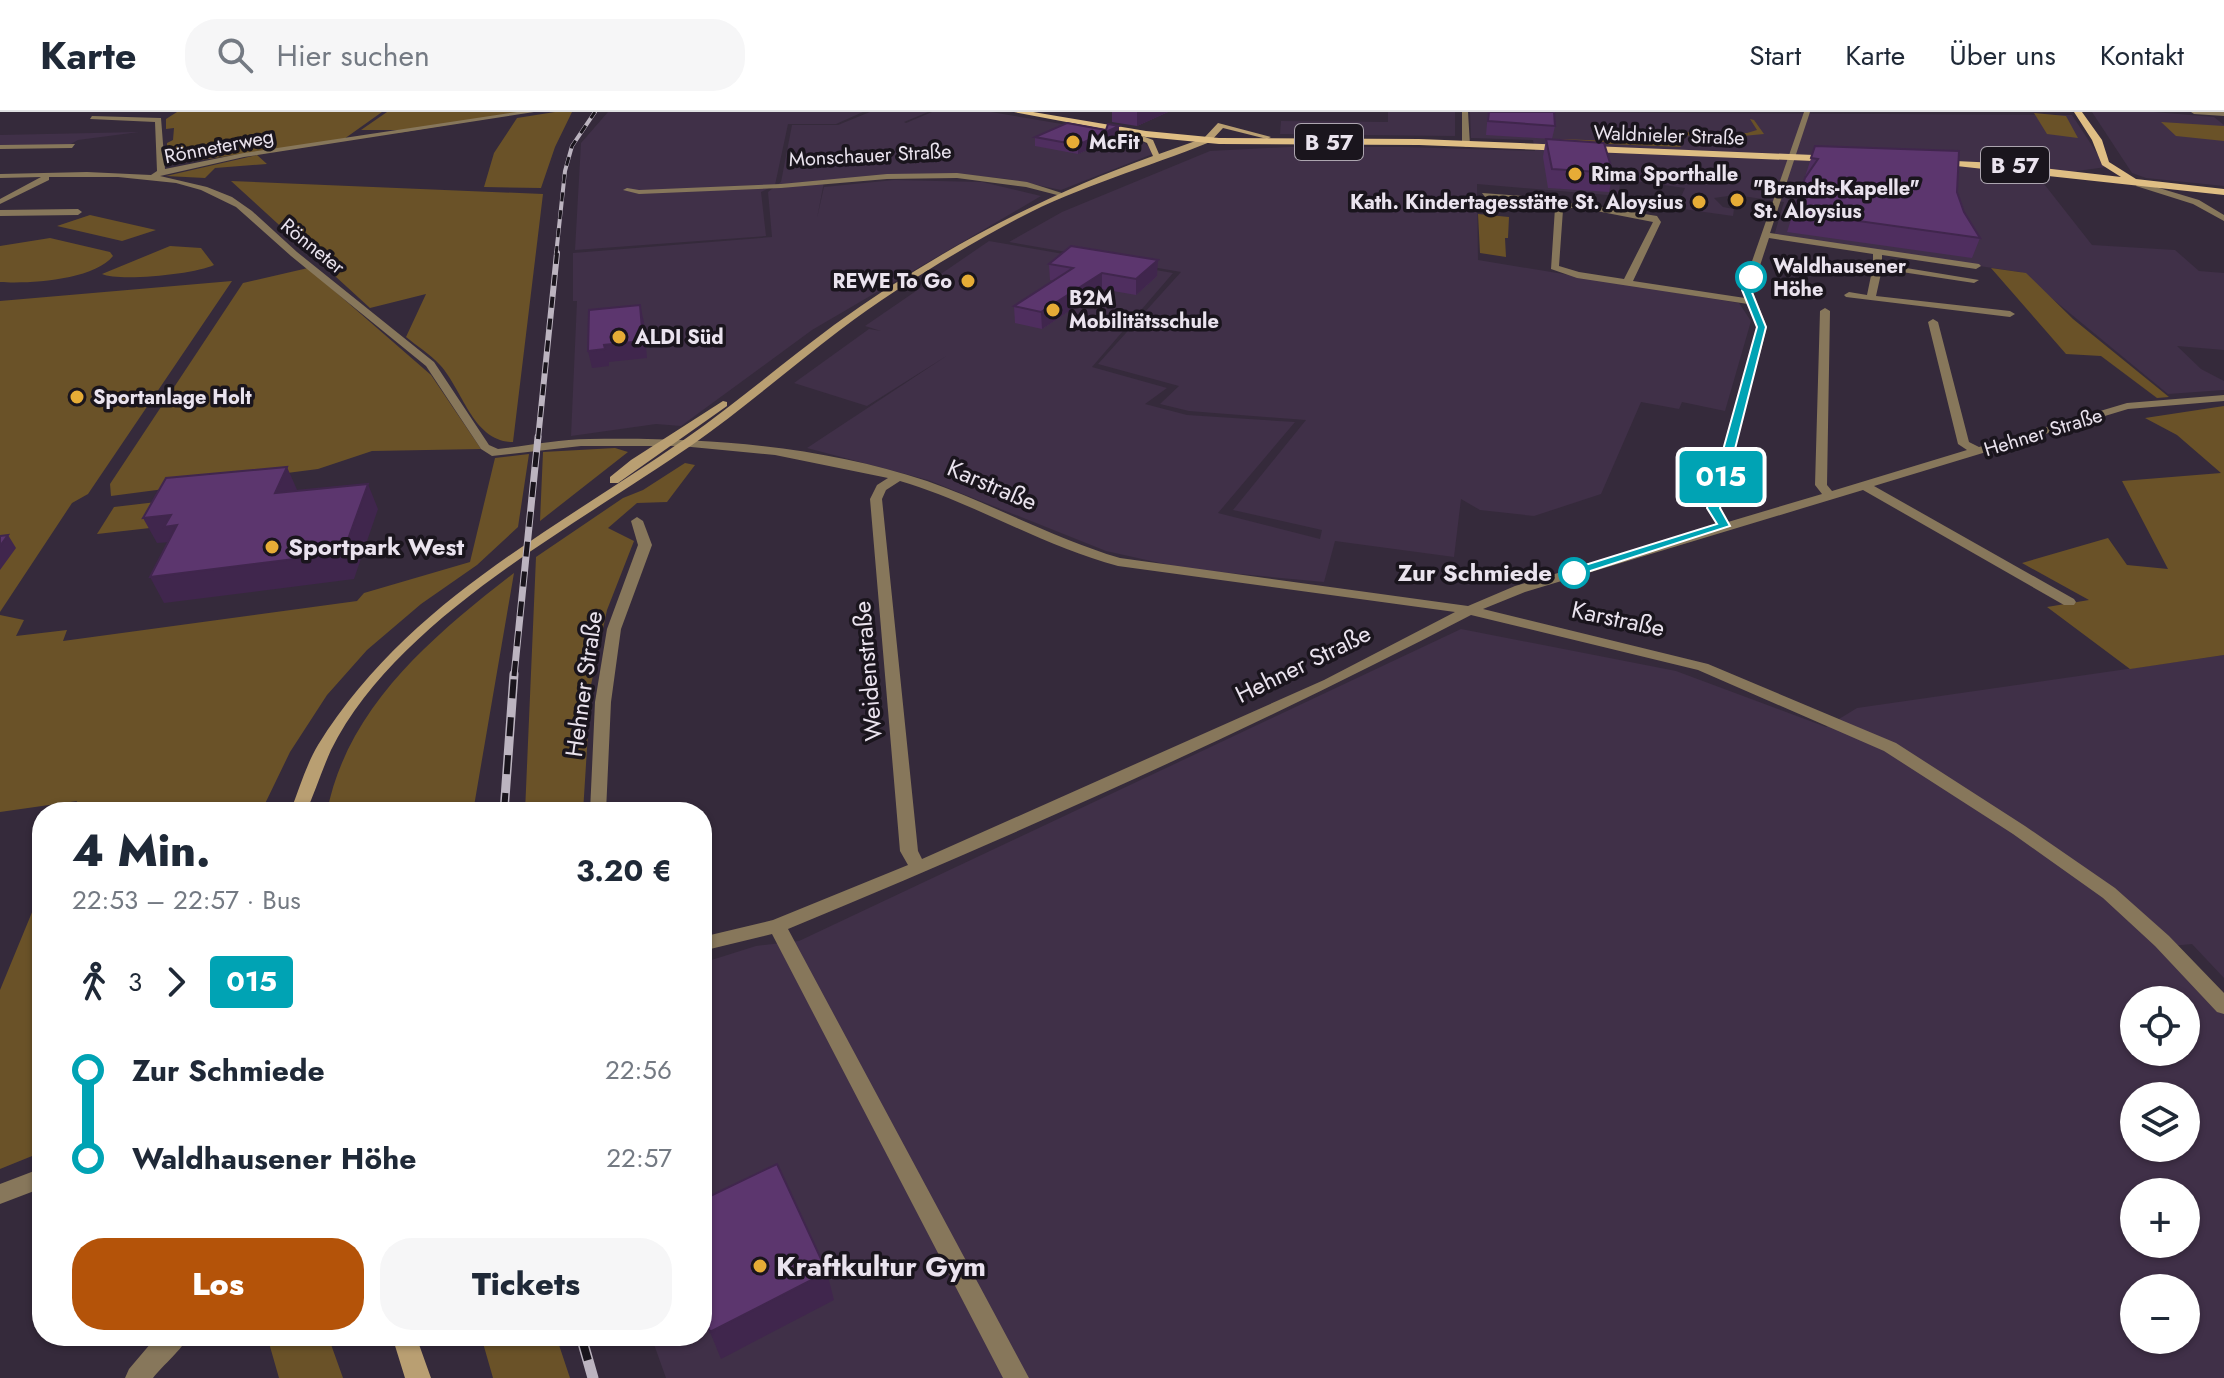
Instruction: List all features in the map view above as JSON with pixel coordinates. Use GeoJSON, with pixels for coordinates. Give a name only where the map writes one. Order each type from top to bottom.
{"type":"FeatureCollection","features":[{"type":"Feature","properties":{"kind":"main road","name":"Waldnieler Straße"},"geometry":{"type":"LineString","coordinates":[[1018,112],[1127,131],[1204,137],[1466,143]]}},
{"type":"Feature","properties":{"kind":"main road","name":"Waldnieler Straße"},"geometry":{"type":"LineString","coordinates":[[1038,112],[1204,137],[1466,143],[1856,158]]}},
{"type":"Feature","properties":{"kind":"main road"},"geometry":{"type":"LineString","coordinates":[[2078,112],[2097,140],[2105,163],[2134,182],[2224,190]]}},
{"type":"Feature","properties":{"kind":"main road"},"geometry":{"type":"LineString","coordinates":[[302,802],[319,762],[343,719],[370,683],[429,622],[496,568],[839,327],[952,253],[1061,194],[1204,137],[1221,125],[1267,137]]}},
{"type":"Feature","properties":{"kind":"main road"},"geometry":{"type":"LineString","coordinates":[[1127,131],[1150,142],[1152,158]]}},
{"type":"Feature","properties":{"kind":"main road"},"geometry":{"type":"LineString","coordinates":[[1152,158],[1204,137]]}},
{"type":"Feature","properties":{"kind":"main road","name":"B 57"},"geometry":{"type":"LineString","coordinates":[[2105,163],[2086,170],[2057,170],[1924,161],[2134,182]]}},
{"type":"Feature","properties":{"kind":"main road","name":"B 57"},"geometry":{"type":"LineString","coordinates":[[2057,170],[2134,182]]}},
{"type":"Feature","properties":{"kind":"main road"},"geometry":{"type":"LineString","coordinates":[[2134,182],[2224,190]]}},
{"type":"Feature","properties":{"kind":"main road"},"geometry":{"type":"LineString","coordinates":[[705,429],[839,327]]}},
{"type":"Feature","properties":{"kind":"main road"},"geometry":{"type":"LineString","coordinates":[[593,501],[635,463],[668,440]]}},
{"type":"Feature","properties":{"kind":"main road"},"geometry":{"type":"LineString","coordinates":[[407,1346],[418,1378]]}},
{"type":"Feature","properties":{"kind":"street","name":"Rönneterweg"},"geometry":{"type":"LineString","coordinates":[[151,177],[161,172],[244,155],[531,112]]}},
{"type":"Feature","properties":{"kind":"street"},"geometry":{"type":"LineString","coordinates":[[1465,112],[1466,143]]}},
{"type":"Feature","properties":{"kind":"street"},"geometry":{"type":"LineString","coordinates":[[1724,526],[1713,508],[1762,327],[1747,290],[1807,112]]}},
{"type":"Feature","properties":{"kind":"street"},"geometry":{"type":"LineString","coordinates":[[2194,112],[2224,114]]}},
{"type":"Feature","properties":{"kind":"street"},"geometry":{"type":"LineString","coordinates":[[92,118],[158,120],[161,172]]}},
{"type":"Feature","properties":{"kind":"street"},"geometry":{"type":"LineString","coordinates":[[0,147],[72,146]]}},
{"type":"Feature","properties":{"kind":"street","name":"Monschauer Straße"},"geometry":{"type":"LineString","coordinates":[[727,188],[692,182],[642,184],[627,190],[727,188],[932,174],[992,179],[1061,194]]}},
{"type":"Feature","properties":{"kind":"street","name":"Rönneter"},"geometry":{"type":"LineString","coordinates":[[0,176],[151,177],[217,193],[252,214],[282,247],[304,261],[430,364],[485,447],[499,452],[581,443]]}},
{"type":"Feature","properties":{"kind":"street","name":"Rönneter"},"geometry":{"type":"LineString","coordinates":[[0,204],[51,176]]}},
{"type":"Feature","properties":{"kind":"street"},"geometry":{"type":"LineString","coordinates":[[2134,182],[2196,202],[2220,215]]}},
{"type":"Feature","properties":{"kind":"street"},"geometry":{"type":"LineString","coordinates":[[2196,202],[2193,194],[2202,190]]}},
{"type":"Feature","properties":{"kind":"street"},"geometry":{"type":"LineString","coordinates":[[1485,195],[1552,200],[1565,205],[1654,218],[1657,222],[1627,283]]}},
{"type":"Feature","properties":{"kind":"street"},"geometry":{"type":"LineString","coordinates":[[0,204],[16,206]]}},
{"type":"Feature","properties":{"kind":"street"},"geometry":{"type":"LineString","coordinates":[[1565,205],[1559,208],[1554,267],[1577,275],[1750,301]]}},
{"type":"Feature","properties":{"kind":"street"},"geometry":{"type":"LineString","coordinates":[[0,213],[78,212]]}},
{"type":"Feature","properties":{"kind":"street"},"geometry":{"type":"LineString","coordinates":[[1765,235],[1976,266]]}},
{"type":"Feature","properties":{"kind":"street"},"geometry":{"type":"LineString","coordinates":[[1871,298],[1878,266],[1877,251]]}},
{"type":"Feature","properties":{"kind":"street"},"geometry":{"type":"LineString","coordinates":[[1878,266],[1974,280]]}},
{"type":"Feature","properties":{"kind":"street"},"geometry":{"type":"LineString","coordinates":[[1849,295],[2010,314]]}},
{"type":"Feature","properties":{"kind":"street"},"geometry":{"type":"LineString","coordinates":[[1925,305],[1933,321],[1964,444],[1979,452]]}},
{"type":"Feature","properties":{"kind":"street"},"geometry":{"type":"LineString","coordinates":[[1825,311],[1821,485],[1829,495]]}},
{"type":"Feature","properties":{"kind":"street","name":"Hehner Straße"},"geometry":{"type":"LineString","coordinates":[[712,942],[777,926],[918,868],[1317,689],[1470,610],[1520,589],[2127,406],[2224,398]]}},
{"type":"Feature","properties":{"kind":"street","name":"Karstraße"},"geometry":{"type":"LineString","coordinates":[[581,443],[668,440],[705,429],[774,449],[898,477],[935,489],[1086,553],[1118,562],[1470,610],[1703,667],[1890,747],[1984,806],[2109,893],[2162,941],[2224,1006]]}},
{"type":"Feature","properties":{"kind":"street"},"geometry":{"type":"LineString","coordinates":[[581,443],[687,435]]}},
{"type":"Feature","properties":{"kind":"street","name":"Karstraße"},"geometry":{"type":"LineString","coordinates":[[687,435],[774,449]]}},
{"type":"Feature","properties":{"kind":"street","name":"Weidenstraße"},"geometry":{"type":"LineString","coordinates":[[898,477],[881,488],[876,499],[909,851],[918,868]]}},
{"type":"Feature","properties":{"kind":"street"},"geometry":{"type":"LineString","coordinates":[[1865,486],[2069,602]]}},
{"type":"Feature","properties":{"kind":"street","name":"Hehner Straße"},"geometry":{"type":"LineString","coordinates":[[598,802],[603,702],[614,629],[645,545],[637,521]]}},
{"type":"Feature","properties":{"kind":"street"},"geometry":{"type":"LineString","coordinates":[[777,926],[1016,1378]]}},
{"type":"Feature","properties":{"kind":"street"},"geometry":{"type":"LineString","coordinates":[[0,1194],[32,1182]]}},
{"type":"Feature","properties":{"kind":"street"},"geometry":{"type":"LineString","coordinates":[[138,1378],[164,1346]]}},
{"type":"Feature","properties":{"kind":"shaded area"},"geometry":{"type":"Polygon","coordinates":[[[177,112],[382,112],[344,139],[167,165],[167,143],[173,140],[174,128],[166,129],[166,119],[177,112]]]}},
{"type":"Feature","properties":{"kind":"shaded area"},"geometry":{"type":"Polygon","coordinates":[[[387,112],[526,112],[398,133],[401,130],[361,130],[387,112]]]}},
{"type":"Feature","properties":{"kind":"shaded area"},"geometry":{"type":"Polygon","coordinates":[[[572,112],[555,147],[541,188],[484,187],[494,153],[517,118],[572,112]]]}},
{"type":"Feature","properties":{"kind":"shaded area"},"geometry":{"type":"Polygon","coordinates":[[[608,112],[863,112],[836,124],[788,124],[775,185],[761,192],[766,236],[575,250],[581,143],[608,112]]]}},
{"type":"Feature","properties":{"kind":"shaded area"},"geometry":{"type":"Polygon","coordinates":[[[870,112],[928,112],[906,123],[932,112],[991,112],[1103,131],[1145,143],[1155,153],[1061,190],[1008,179],[957,174],[824,182],[817,218],[824,187],[894,180],[982,182],[1041,196],[812,330],[681,426],[656,424],[571,436],[577,301],[573,301],[573,253],[772,237],[768,192],[781,182],[792,125],[838,125],[870,112]]]}},
{"type":"Feature","properties":{"kind":"shaded area"},"geometry":{"type":"Polygon","coordinates":[[[1388,112],[1455,112],[1455,136],[1280,134],[1281,121],[1388,122],[1388,112]]]}},
{"type":"Feature","properties":{"kind":"shaded area"},"geometry":{"type":"Polygon","coordinates":[[[1470,112],[2072,115],[2106,167],[2070,172],[1985,161],[1984,171],[2037,175],[2092,245],[2175,250],[2199,271],[2224,273],[2224,350],[2177,346],[2201,369],[2224,381],[2224,390],[2168,394],[2020,272],[1774,236],[1784,202],[1735,195],[1714,198],[1723,207],[1734,209],[1733,216],[1676,208],[1685,188],[1620,179],[1619,196],[1477,184],[1478,260],[1739,303],[1751,321],[1725,411],[1682,402],[1679,409],[1641,402],[1601,494],[1534,516],[1480,510],[1461,499],[1454,557],[1335,541],[1324,582],[1187,569],[1106,551],[928,480],[807,448],[948,355],[867,406],[794,383],[869,329],[881,331],[865,326],[989,241],[1173,273],[1092,367],[1167,388],[1145,404],[1187,415],[1295,422],[1218,513],[1320,539],[1322,530],[1233,510],[1306,420],[1189,411],[1160,404],[1179,386],[1098,364],[1181,272],[1009,242],[1062,212],[1210,151],[1403,147],[1535,151],[1533,140],[1471,138],[1470,112]]]}},
{"type":"Feature","properties":{"kind":"shaded area"},"geometry":{"type":"Polygon","coordinates":[[[2092,112],[2154,112],[2214,117],[2224,125],[2224,186],[2146,178],[2132,173],[2092,112]]]}},
{"type":"Feature","properties":{"kind":"shaded area"},"geometry":{"type":"Polygon","coordinates":[[[2034,113],[2066,116],[2078,138],[2047,134],[2034,113]]]}},
{"type":"Feature","properties":{"kind":"shaded area"},"geometry":{"type":"Polygon","coordinates":[[[1750,119],[1764,134],[1732,137],[1674,135],[1681,147],[1560,142],[1560,139],[1638,142],[1637,138],[1667,139],[1666,132],[1747,133],[1757,130],[1750,119]]]}},
{"type":"Feature","properties":{"kind":"shaded area"},"geometry":{"type":"Polygon","coordinates":[[[2161,122],[2224,126],[2224,141],[2176,136],[2161,122]]]}},
{"type":"Feature","properties":{"kind":"shaded area"},"geometry":{"type":"Polygon","coordinates":[[[139,132],[78,140],[69,145],[0,147],[0,135],[139,132]]]}},
{"type":"Feature","properties":{"kind":"shaded area"},"geometry":{"type":"Polygon","coordinates":[[[257,155],[267,164],[215,168],[205,178],[166,176],[257,155]]]}},
{"type":"Feature","properties":{"kind":"shaded area"},"geometry":{"type":"Polygon","coordinates":[[[231,181],[543,194],[513,442],[499,440],[478,424],[440,365],[406,337],[426,294],[370,308],[231,181]]]}},
{"type":"Feature","properties":{"kind":"shaded area"},"geometry":{"type":"Polygon","coordinates":[[[1478,214],[1509,217],[1508,238],[1505,238],[1506,257],[1480,253],[1478,214]]]}},
{"type":"Feature","properties":{"kind":"shaded area"},"geometry":{"type":"Polygon","coordinates":[[[90,215],[156,230],[122,241],[57,226],[90,215]]]}},
{"type":"Feature","properties":{"kind":"shaded area"},"geometry":{"type":"Polygon","coordinates":[[[50,238],[110,252],[113,256],[91,270],[60,279],[0,282],[0,246],[50,238]]]}},
{"type":"Feature","properties":{"kind":"shaded area"},"geometry":{"type":"Polygon","coordinates":[[[170,246],[201,248],[214,265],[158,276],[102,274],[170,246]]]}},
{"type":"Feature","properties":{"kind":"shaded area"},"geometry":{"type":"Polygon","coordinates":[[[308,268],[431,375],[481,449],[372,451],[318,469],[111,496],[110,484],[243,283],[308,268]]]}},
{"type":"Feature","properties":{"kind":"shaded area"},"geometry":{"type":"Polygon","coordinates":[[[1991,268],[2026,273],[2073,319],[2169,397],[2157,398],[2101,356],[2066,354],[1991,268]]]}},
{"type":"Feature","properties":{"kind":"shaded area","name":"Sportanlage Holt"},"geometry":{"type":"Polygon","coordinates":[[[232,281],[88,494],[72,503],[0,612],[0,301],[232,281]]]}},
{"type":"Feature","properties":{"kind":"shaded area"},"geometry":{"type":"Polygon","coordinates":[[[2224,406],[2224,655],[2130,669],[2047,607],[2089,600],[2022,563],[2108,538],[2127,565],[2168,569],[2122,481],[2221,473],[2177,435],[2145,418],[2224,406]]]}},
{"type":"Feature","properties":{"kind":"shaded area"},"geometry":{"type":"Polygon","coordinates":[[[615,448],[628,452],[540,521],[543,452],[615,448]]]}},
{"type":"Feature","properties":{"kind":"shaded area"},"geometry":{"type":"Polygon","coordinates":[[[529,454],[518,527],[477,565],[421,604],[367,650],[327,695],[290,752],[266,802],[32,802],[32,807],[0,812],[0,615],[24,620],[16,636],[67,630],[63,641],[357,601],[364,593],[470,562],[495,458],[529,454]]]}},
{"type":"Feature","properties":{"kind":"shaded area"},"geometry":{"type":"Polygon","coordinates":[[[685,463],[695,465],[667,502],[637,503],[608,528],[634,541],[607,610],[591,685],[584,802],[525,802],[536,557],[623,498],[643,490],[685,463]]]}},
{"type":"Feature","properties":{"kind":"shaded area"},"geometry":{"type":"Polygon","coordinates":[[[165,501],[150,528],[97,534],[114,507],[165,501]]]}},
{"type":"Feature","properties":{"kind":"shaded area"},"geometry":{"type":"Polygon","coordinates":[[[514,573],[475,802],[330,802],[337,774],[353,739],[374,707],[398,676],[454,622],[514,573]]]}},
{"type":"Feature","properties":{"kind":"shaded area"},"geometry":{"type":"Polygon","coordinates":[[[1461,629],[1676,671],[1826,727],[1857,708],[2224,655],[2224,978],[2192,944],[2171,946],[2224,1005],[2224,1378],[666,1378],[655,1346],[712,1346],[712,960],[756,946],[799,941],[1461,629]]]}},
{"type":"Feature","properties":{"kind":"shaded area"},"geometry":{"type":"Polygon","coordinates":[[[32,912],[32,1156],[0,1169],[0,990],[32,912]]]}},
{"type":"Feature","properties":{"kind":"shaded area"},"geometry":{"type":"Polygon","coordinates":[[[270,1346],[332,1346],[343,1378],[279,1378],[270,1346]]]}},
{"type":"Feature","properties":{"kind":"shaded area"},"geometry":{"type":"Polygon","coordinates":[[[484,1346],[559,1346],[570,1378],[493,1378],[484,1346]]]}},
{"type":"Feature","properties":{"kind":"building"},"geometry":{"type":"Polygon","coordinates":[[[1489,112],[1554,112],[1555,126],[1488,121],[1489,112]]]}},
{"type":"Feature","properties":{"kind":"building"},"geometry":{"type":"Polygon","coordinates":[[[1067,123],[1106,130],[1108,124],[1119,126],[1078,145],[1035,137],[1067,123]]]}},
{"type":"Feature","properties":{"kind":"building"},"geometry":{"type":"Polygon","coordinates":[[[1546,139],[1604,143],[1613,173],[1552,169],[1546,139]]]}},
{"type":"Feature","properties":{"kind":"building"},"geometry":{"type":"Polygon","coordinates":[[[1815,146],[1959,151],[1957,192],[1964,212],[1980,238],[1794,212],[1805,178],[1818,159],[1811,158],[1815,146]]]}},
{"type":"Feature","properties":{"kind":"building"},"geometry":{"type":"Polygon","coordinates":[[[1071,246],[1158,260],[1136,279],[1102,273],[1041,312],[1014,306],[1073,268],[1049,264],[1071,246]]]}},
{"type":"Feature","properties":{"kind":"building"},"geometry":{"type":"Polygon","coordinates":[[[640,305],[643,341],[604,345],[605,349],[588,351],[589,310],[640,305]]]}},
{"type":"Feature","properties":{"kind":"building","name":"Sportpark West"},"geometry":{"type":"Polygon","coordinates":[[[287,467],[275,493],[368,484],[343,553],[150,577],[177,525],[164,527],[171,515],[143,518],[166,478],[287,467]]]}},
{"type":"Feature","properties":{"kind":"building","name":"Kraftkultur Gym"},"geometry":{"type":"Polygon","coordinates":[[[777,1164],[827,1272],[712,1331],[712,1195],[777,1164]]]}},
{"type":"Feature","properties":{"kind":"railway"},"geometry":{"type":"LineString","coordinates":[[556,255],[565,171],[572,146],[595,112]]}},
{"type":"Feature","properties":{"kind":"railway"},"geometry":{"type":"LineString","coordinates":[[538,439],[557,253]]}},
{"type":"Feature","properties":{"kind":"railway"},"geometry":{"type":"LineString","coordinates":[[514,676],[538,437]]}},
{"type":"Feature","properties":{"kind":"railway"},"geometry":{"type":"LineString","coordinates":[[505,802],[514,674]]}},
{"type":"Feature","properties":{"kind":"railway"},"geometry":{"type":"LineString","coordinates":[[584,1346],[593,1378]]}},
{"type":"Feature","properties":{"kind":"bus line","name":"015"},"geometry":{"type":"LineString","coordinates":[[1574,573],[1724,526],[1713,508],[1762,327],[1747,290],[1751,277]]}},
{"type":"Feature","properties":{"kind":"place","name":"McFit"},"geometry":{"type":"Point","coordinates":[1073,142]}},
{"type":"Feature","properties":{"kind":"place","name":"Rima Sporthalle"},"geometry":{"type":"Point","coordinates":[1575,174]}},
{"type":"Feature","properties":{"kind":"place","name":"\"Brandts-Kapelle\" St. Aloysius"},"geometry":{"type":"Point","coordinates":[1737,200]}},
{"type":"Feature","properties":{"kind":"place","name":"Kath. Kindertagesstätte St. Aloysius"},"geometry":{"type":"Point","coordinates":[1699,202]}},
{"type":"Feature","properties":{"kind":"place","name":"Waldhausener Höhe"},"geometry":{"type":"Point","coordinates":[1751,277]}},
{"type":"Feature","properties":{"kind":"place","name":"REWE To Go"},"geometry":{"type":"Point","coordinates":[968,281]}},
{"type":"Feature","properties":{"kind":"place","name":"B2M Mobilitätsschule"},"geometry":{"type":"Point","coordinates":[1053,310]}},
{"type":"Feature","properties":{"kind":"place","name":"ALDI Süd"},"geometry":{"type":"Point","coordinates":[619,337]}},
{"type":"Feature","properties":{"kind":"place","name":"Sportanlage Holt"},"geometry":{"type":"Point","coordinates":[77,397]}},
{"type":"Feature","properties":{"kind":"place","name":"Sportpark West"},"geometry":{"type":"Point","coordinates":[272,547]}},
{"type":"Feature","properties":{"kind":"place","name":"Zur Schmiede"},"geometry":{"type":"Point","coordinates":[1574,573]}},
{"type":"Feature","properties":{"kind":"place","name":"Kraftkultur Gym"},"geometry":{"type":"Point","coordinates":[760,1266]}}]}
